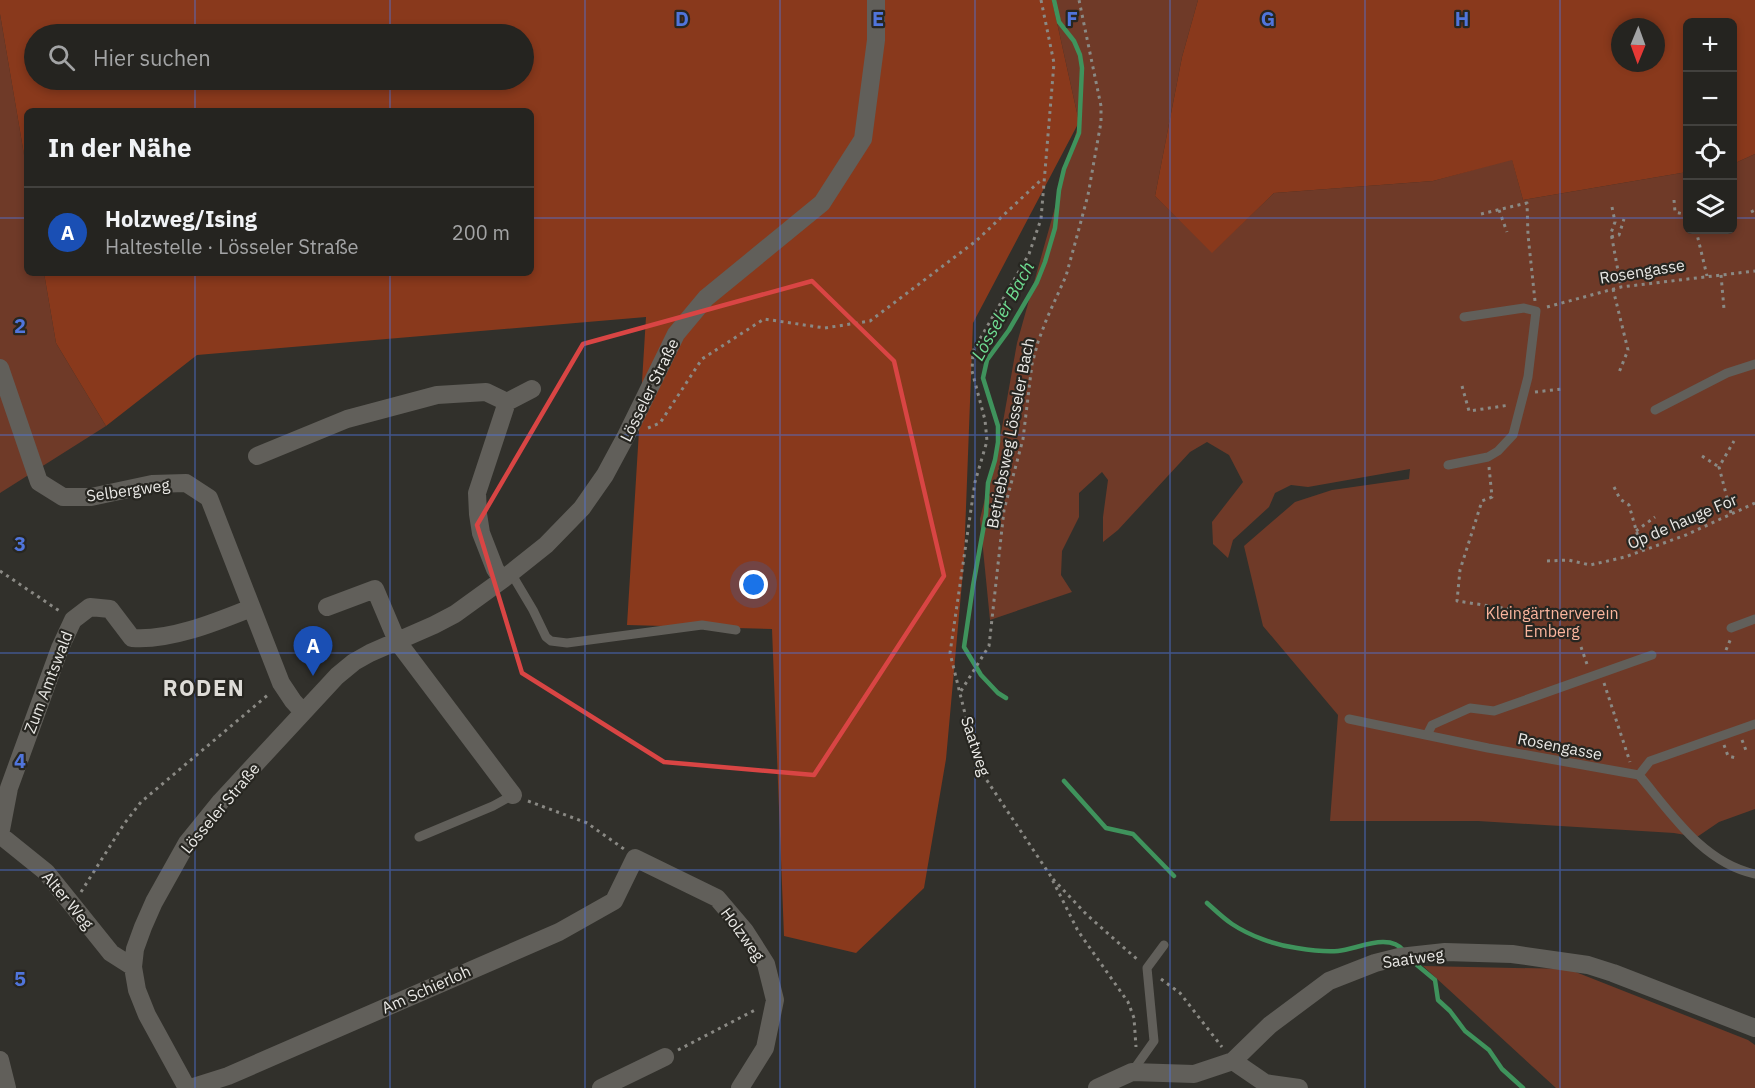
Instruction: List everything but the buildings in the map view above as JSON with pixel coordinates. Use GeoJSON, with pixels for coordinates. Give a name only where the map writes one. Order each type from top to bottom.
{"type":"FeatureCollection","features":[{"type":"Feature","properties":{"kind":"street","name":"Lösseler Straße"},"geometry":{"type":"LineString","coordinates":[[189,1088],[147,1015],[137,990],[133,967],[135,949],[143,927],[186,843],[221,801],[337,676],[354,662],[455,614],[507,577],[546,545],[582,508],[605,475],[627,436],[676,333],[706,298],[822,203],[863,139],[876,40],[876,0]]}},
{"type":"Feature","properties":{"kind":"street","name":"Selbergweg"},"geometry":{"type":"LineString","coordinates":[[0,368],[39,482],[63,497],[91,497],[152,484],[186,483],[209,498],[281,683],[303,712]]}},
{"type":"Feature","properties":{"kind":"street"},"geometry":{"type":"LineString","coordinates":[[507,577],[495,569],[481,533],[477,493],[507,402],[532,389]]}},
{"type":"Feature","properties":{"kind":"street"},"geometry":{"type":"LineString","coordinates":[[256,456],[347,419],[437,395],[486,392],[507,402]]}},
{"type":"Feature","properties":{"kind":"street"},"geometry":{"type":"LineString","coordinates":[[327,607],[375,589],[397,641],[513,795]]}},
{"type":"Feature","properties":{"kind":"street","name":"Zum Amtswald"},"geometry":{"type":"LineString","coordinates":[[0,835],[9,788],[60,648],[73,620],[90,607],[110,609],[132,638],[147,639],[208,625],[251,608]]}},
{"type":"Feature","properties":{"kind":"street","name":"Alter Weg"},"geometry":{"type":"LineString","coordinates":[[0,835],[46,872],[111,953],[133,967]]}},
{"type":"Feature","properties":{"kind":"street","name":"Holzweg"},"geometry":{"type":"LineString","coordinates":[[635,858],[717,898],[745,931],[766,964],[775,1000],[765,1048],[740,1088]]}},
{"type":"Feature","properties":{"kind":"street","name":"Am Schierloh"},"geometry":{"type":"LineString","coordinates":[[189,1088],[228,1076],[559,932],[614,901],[635,858]]}},
{"type":"Feature","properties":{"kind":"street","name":"Saatweg"},"geometry":{"type":"LineString","coordinates":[[1096,1088],[1135,1068],[1194,1074],[1233,1061],[1270,1025],[1329,981],[1375,963],[1419,954],[1445,952],[1512,954],[1588,965],[1755,1028]]}},
{"type":"Feature","properties":{"kind":"street"},"geometry":{"type":"LineString","coordinates":[[601,1088],[665,1057]]}},
{"type":"Feature","properties":{"kind":"street"},"geometry":{"type":"LineString","coordinates":[[0,1060],[7,1088]]}},
{"type":"Feature","properties":{"kind":"street"},"geometry":{"type":"LineString","coordinates":[[1233,1061],[1265,1083],[1299,1088]]}},
{"type":"Feature","properties":{"kind":"lane"},"geometry":{"type":"LineString","coordinates":[[1448,465],[1488,456],[1498,450],[1512,435],[1528,377],[1536,310],[1524,308],[1464,317]]}},
{"type":"Feature","properties":{"kind":"lane"},"geometry":{"type":"LineString","coordinates":[[1655,410],[1727,373],[1755,364]]}},
{"type":"Feature","properties":{"kind":"lane"},"geometry":{"type":"LineString","coordinates":[[507,577],[533,610],[546,638],[551,641],[567,644],[702,625],[736,630]]}},
{"type":"Feature","properties":{"kind":"lane"},"geometry":{"type":"LineString","coordinates":[[1731,628],[1755,619]]}},
{"type":"Feature","properties":{"kind":"lane"},"geometry":{"type":"LineString","coordinates":[[1427,735],[1432,724],[1470,708],[1494,711],[1652,655]]}},
{"type":"Feature","properties":{"kind":"lane","name":"Rosengasse"},"geometry":{"type":"LineString","coordinates":[[1349,720],[1637,775]]}},
{"type":"Feature","properties":{"kind":"lane"},"geometry":{"type":"LineString","coordinates":[[1755,724],[1650,761],[1637,775],[1709,853],[1733,867],[1755,874]]}},
{"type":"Feature","properties":{"kind":"lane"},"geometry":{"type":"LineString","coordinates":[[419,837],[493,806],[513,795]]}},
{"type":"Feature","properties":{"kind":"lane"},"geometry":{"type":"LineString","coordinates":[[1135,1068],[1154,1041],[1147,968],[1164,945]]}},
{"type":"Feature","properties":{"kind":"path","name":"Saatweg"},"geometry":{"type":"LineString","coordinates":[[1041,0],[1054,63],[1041,219],[1029,254],[974,351],[972,371],[985,420],[987,441],[975,482],[951,653],[982,773],[1050,875],[1078,931],[1128,1002],[1134,1018],[1137,1057],[1135,1068]]}},
{"type":"Feature","properties":{"kind":"path","name":"Betriebsweg Lösseler Bach"},"geometry":{"type":"LineString","coordinates":[[960,693],[988,646],[1004,510],[1023,439],[1032,364],[1044,326],[1066,276],[1088,195],[1101,122],[1101,106],[1078,0]]}},
{"type":"Feature","properties":{"kind":"path"},"geometry":{"type":"LineString","coordinates":[[627,436],[660,423],[702,359],[764,319],[825,328],[870,321],[976,242],[1044,178]]}},
{"type":"Feature","properties":{"kind":"path"},"geometry":{"type":"LineString","coordinates":[[1674,200],[1676,212],[1683,214]]}},
{"type":"Feature","properties":{"kind":"path"},"geometry":{"type":"LineString","coordinates":[[1481,214],[1527,203],[1526,216],[1536,310]]}},
{"type":"Feature","properties":{"kind":"path"},"geometry":{"type":"LineString","coordinates":[[1612,207],[1615,222],[1611,237],[1621,287]]}},
{"type":"Feature","properties":{"kind":"path"},"geometry":{"type":"LineString","coordinates":[[1499,210],[1507,231]]}},
{"type":"Feature","properties":{"kind":"path"},"geometry":{"type":"LineString","coordinates":[[1611,237],[1619,235],[1624,219]]}},
{"type":"Feature","properties":{"kind":"path"},"geometry":{"type":"LineString","coordinates":[[1697,234],[1707,276]]}},
{"type":"Feature","properties":{"kind":"path","name":"Rosengasse"},"geometry":{"type":"LineString","coordinates":[[1536,310],[1621,287],[1755,271]]}},
{"type":"Feature","properties":{"kind":"path"},"geometry":{"type":"LineString","coordinates":[[1721,275],[1724,309]]}},
{"type":"Feature","properties":{"kind":"path"},"geometry":{"type":"LineString","coordinates":[[1613,289],[1628,350],[1618,375]]}},
{"type":"Feature","properties":{"kind":"path"},"geometry":{"type":"LineString","coordinates":[[1462,386],[1469,411],[1521,404]]}},
{"type":"Feature","properties":{"kind":"path"},"geometry":{"type":"LineString","coordinates":[[1524,393],[1562,388]]}},
{"type":"Feature","properties":{"kind":"path"},"geometry":{"type":"LineString","coordinates":[[1719,467],[1734,441]]}},
{"type":"Feature","properties":{"kind":"path"},"geometry":{"type":"LineString","coordinates":[[1488,456],[1492,497],[1482,501],[1460,570],[1457,601],[1543,614]]}},
{"type":"Feature","properties":{"kind":"path"},"geometry":{"type":"LineString","coordinates":[[1702,456],[1719,467],[1731,513]]}},
{"type":"Feature","properties":{"kind":"path"},"geometry":{"type":"LineString","coordinates":[[1614,487],[1620,499],[1629,505],[1642,551]]}},
{"type":"Feature","properties":{"kind":"path","name":"Op de hauge For"},"geometry":{"type":"LineString","coordinates":[[1547,561],[1568,560],[1590,565],[1625,557],[1686,535],[1755,503]]}},
{"type":"Feature","properties":{"kind":"path"},"geometry":{"type":"LineString","coordinates":[[1636,531],[1655,517]]}},
{"type":"Feature","properties":{"kind":"path"},"geometry":{"type":"LineString","coordinates":[[0,571],[73,620]]}},
{"type":"Feature","properties":{"kind":"path"},"geometry":{"type":"LineString","coordinates":[[1581,647],[1597,675],[1637,775]]}},
{"type":"Feature","properties":{"kind":"path"},"geometry":{"type":"LineString","coordinates":[[73,905],[124,824],[141,802],[281,683]]}},
{"type":"Feature","properties":{"kind":"path"},"geometry":{"type":"LineString","coordinates":[[1721,736],[1728,756],[1736,758]]}},
{"type":"Feature","properties":{"kind":"path"},"geometry":{"type":"LineString","coordinates":[[513,795],[587,823],[635,858]]}},
{"type":"Feature","properties":{"kind":"path"},"geometry":{"type":"LineString","coordinates":[[1050,875],[1086,915],[1147,968],[1180,993],[1233,1061]]}},
{"type":"Feature","properties":{"kind":"path"},"geometry":{"type":"LineString","coordinates":[[665,1057],[775,1000]]}},
{"type":"Feature","properties":{"kind":"highlighted area"},"geometry":{"type":"Polygon","coordinates":[[[812,281],[894,361],[944,576],[814,775],[664,762],[522,673],[477,525],[583,344],[812,281]]]}},
{"type":"Feature","properties":{"kind":"green space","name":"Kleingärtnerverein Emberg"},"geometry":{"type":"Polygon","coordinates":[[[1052,0],[1198,0],[1182,57],[1155,196],[1212,252],[1274,193],[1433,181],[1512,159],[1523,200],[1683,173],[1683,234],[1737,234],[1737,162],[1755,154],[1755,809],[1719,822],[1697,837],[1674,833],[1478,821],[1330,821],[1338,715],[1263,626],[1244,546],[1295,502],[1332,490],[1409,479],[1410,469],[1308,487],[1291,485],[1275,493],[1269,507],[1233,540],[1228,558],[1213,544],[1212,522],[1243,482],[1229,455],[1207,442],[1190,452],[1118,530],[1103,542],[1103,517],[1108,480],[1102,472],[1079,493],[1079,517],[1062,551],[1061,575],[1072,592],[990,620],[980,519],[1001,433],[1017,343],[1079,122],[1052,0]]]}},
{"type":"Feature","properties":{"kind":"green space"},"geometry":{"type":"Polygon","coordinates":[[[0,14],[24,154],[24,276],[45,276],[56,343],[106,426],[0,493],[0,14]]]}},
{"type":"Feature","properties":{"kind":"green space"},"geometry":{"type":"Polygon","coordinates":[[[1423,966],[1568,969],[1748,1040],[1755,1045],[1755,1088],[1556,1088],[1423,966]]]}},
{"type":"Feature","properties":{"kind":"shaded area"},"geometry":{"type":"Polygon","coordinates":[[[0,0],[1052,0],[1079,122],[973,323],[964,560],[946,759],[924,888],[856,953],[784,936],[772,629],[627,625],[646,317],[197,355],[106,426],[56,343],[45,276],[534,276],[534,108],[24,108],[24,154],[0,14],[0,0]]]}},
{"type":"Feature","properties":{"kind":"shaded area"},"geometry":{"type":"Polygon","coordinates":[[[1198,0],[1755,0],[1755,154],[1737,162],[1737,18],[1683,18],[1683,173],[1523,200],[1512,160],[1433,181],[1274,193],[1212,253],[1155,196],[1182,57],[1198,0]]]}},
{"type":"Feature","properties":{"kind":"waterway","name":"Lösseler Bach"},"geometry":{"type":"LineString","coordinates":[[1006,698],[981,675],[964,647],[986,514],[988,483],[998,442],[998,426],[983,378],[987,360],[1009,330],[1037,282],[1055,228],[1064,169],[1079,133],[1082,68],[1080,55],[1074,41],[1059,22],[1054,0]]}},
{"type":"Feature","properties":{"kind":"waterway","name":"Lösseler Bach"},"geometry":{"type":"LineString","coordinates":[[1064,781],[1106,828],[1133,834],[1174,876]]}},
{"type":"Feature","properties":{"kind":"waterway","name":"Lösseler Bach"},"geometry":{"type":"LineString","coordinates":[[1207,903],[1239,928],[1280,945],[1333,951],[1382,942],[1398,945],[1404,951]]}},
{"type":"Feature","properties":{"kind":"waterway","name":"Lösseler Bach"},"geometry":{"type":"LineString","coordinates":[[1411,960],[1435,980],[1438,1000],[1450,1011],[1465,1031],[1489,1050],[1502,1069],[1523,1088]]}},
{"type":"Feature","properties":{"kind":"place","name":"Holzweg/Ising"},"geometry":{"type":"Point","coordinates":[313,676]}},
{"type":"Feature","properties":{"kind":"district","name":"RODEN"},"geometry":{"type":"Point","coordinates":[204,688]}}]}
